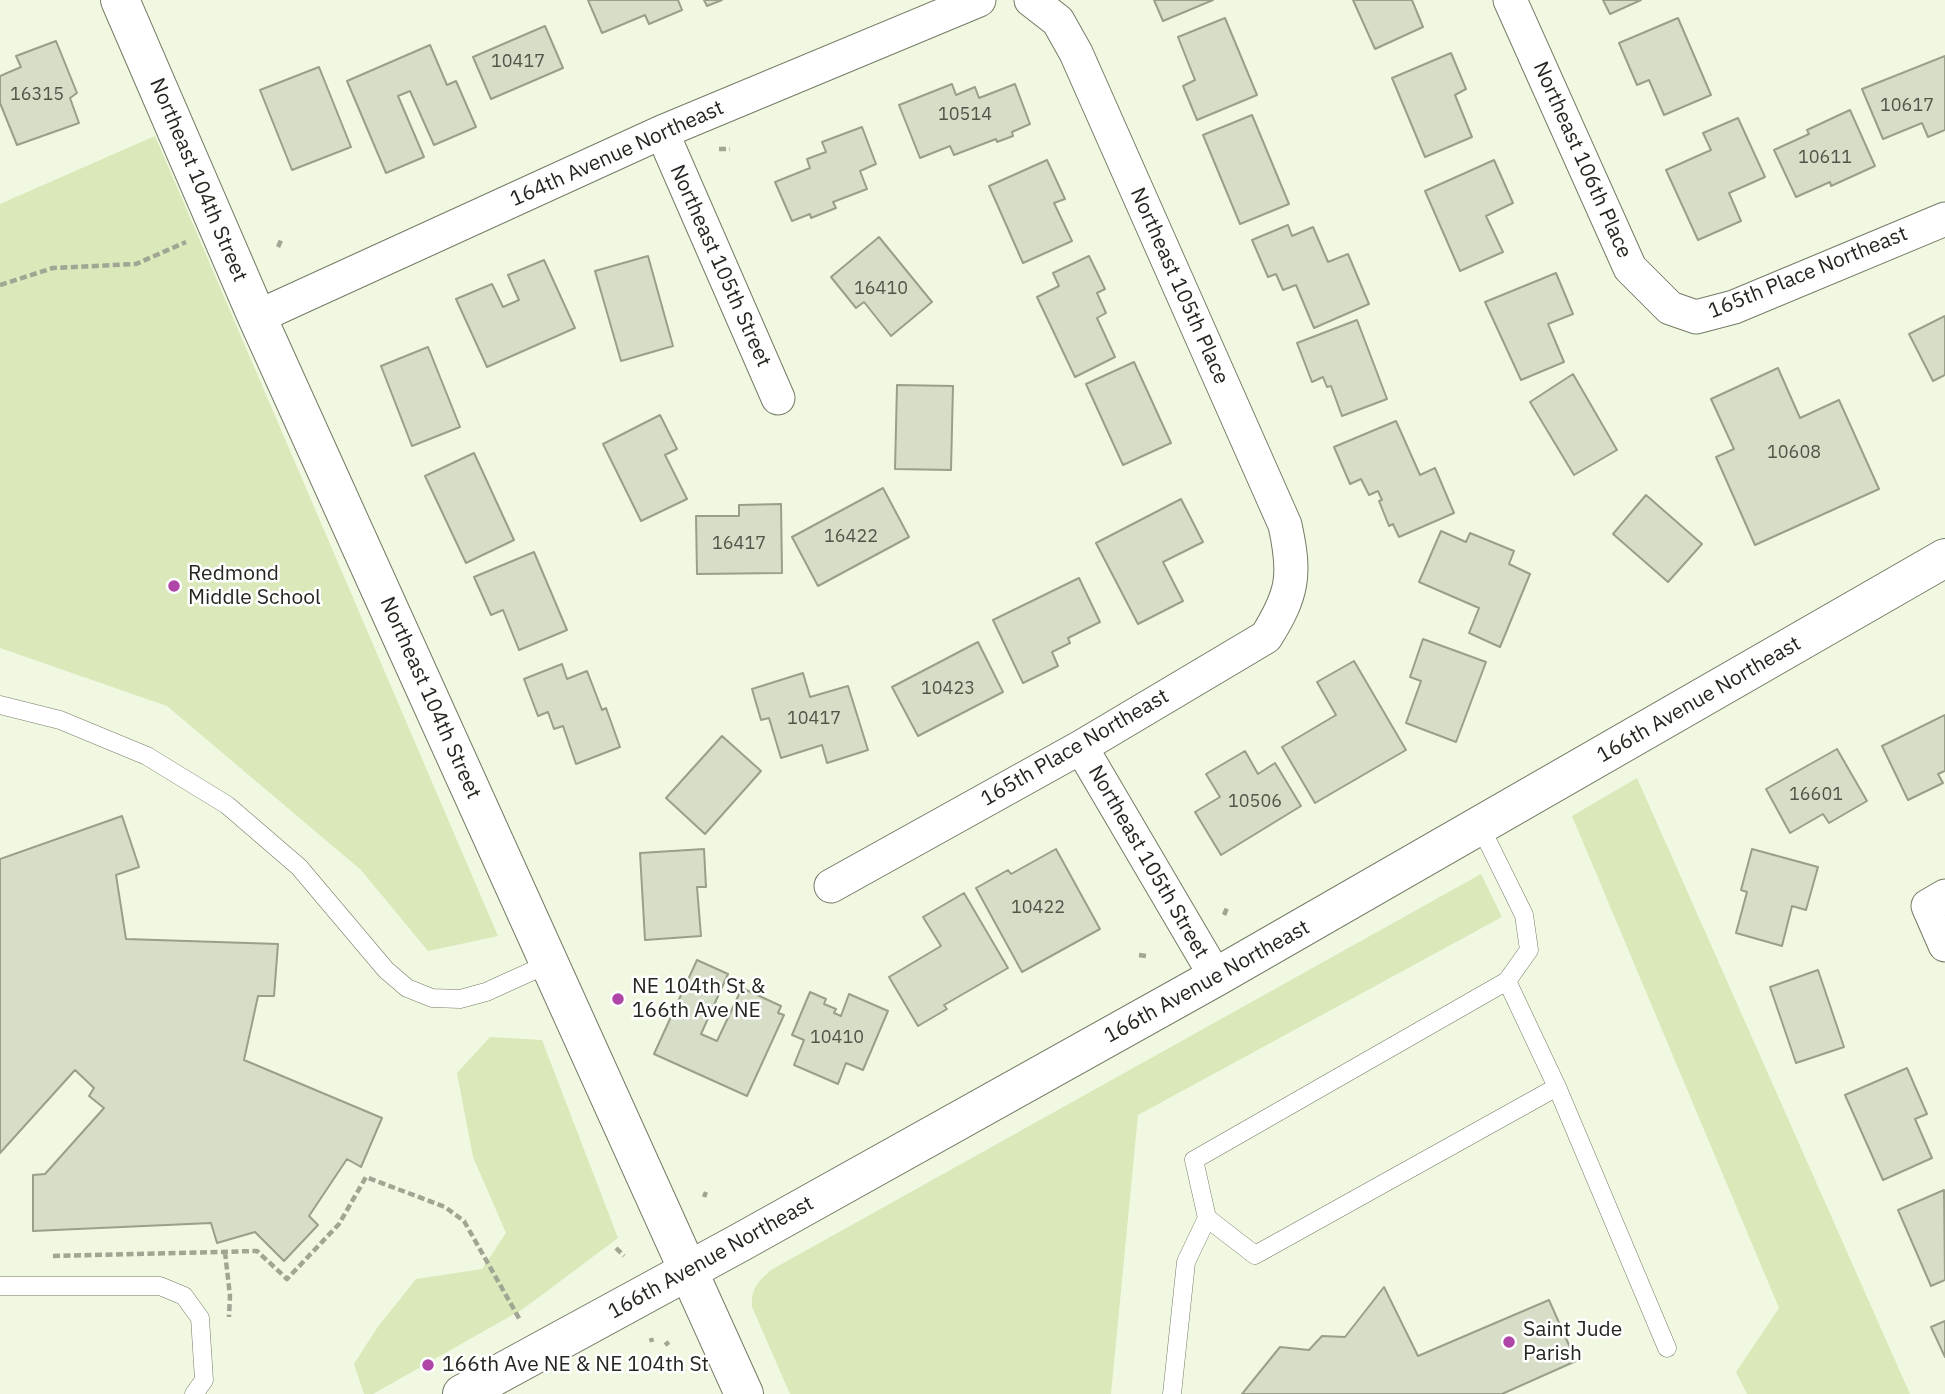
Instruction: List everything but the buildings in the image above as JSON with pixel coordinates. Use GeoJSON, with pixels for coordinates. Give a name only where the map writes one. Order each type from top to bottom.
{"type":"FeatureCollection","features":[{"type":"Feature","properties":{"kind":"street","name":"Northeast 104th Street"},"geometry":{"type":"LineString","coordinates":[[120,0],[257,317],[744,1394]]}},
{"type":"Feature","properties":{"kind":"street","name":"164th Avenue Northeast"},"geometry":{"type":"LineString","coordinates":[[257,317],[662,132],[979,0]]}},
{"type":"Feature","properties":{"kind":"street","name":"Northeast 106th Place"},"geometry":{"type":"LineString","coordinates":[[1510,0],[1630,268],[1670,309]]}},
{"type":"Feature","properties":{"kind":"street","name":"Northeast 105th Place"},"geometry":{"type":"LineString","coordinates":[[1032,1],[1058,21],[1076,53],[1285,525],[1291,555],[1291,584]]}},
{"type":"Feature","properties":{"kind":"street","name":"Northeast 105th Street"},"geometry":{"type":"LineString","coordinates":[[662,132],[778,398]]}},
{"type":"Feature","properties":{"kind":"street","name":"165th Place Northeast"},"geometry":{"type":"LineString","coordinates":[[1670,309],[1696,317],[1734,307],[1945,219]]}},
{"type":"Feature","properties":{"kind":"street","name":"166th Avenue Northeast"},"geometry":{"type":"LineString","coordinates":[[462,1394],[689,1271],[1216,977],[1945,558]]}},
{"type":"Feature","properties":{"kind":"street","name":"165th Place Northeast"},"geometry":{"type":"LineString","coordinates":[[831,886],[1081,747],[1266,637],[1283,610],[1291,584]]}},
{"type":"Feature","properties":{"kind":"street","name":"Northeast 105th Street"},"geometry":{"type":"LineString","coordinates":[[1081,747],[1216,977]]}},
{"type":"Feature","properties":{"kind":"street"},"geometry":{"type":"LineString","coordinates":[[1937,901],[1945,945]]}},
{"type":"Feature","properties":{"kind":"lane"},"geometry":{"type":"LineString","coordinates":[[0,705],[60,720],[147,756],[228,805],[299,867],[386,970],[407,988],[432,998],[460,999],[486,992],[550,963]]}},
{"type":"Feature","properties":{"kind":"lane"},"geometry":{"type":"LineString","coordinates":[[1172,1394],[1186,1262],[1207,1218],[1194,1160],[1507,982],[1530,950],[1524,915],[1480,826]]}},
{"type":"Feature","properties":{"kind":"lane"},"geometry":{"type":"LineString","coordinates":[[1507,982],[1557,1087],[1667,1348]]}},
{"type":"Feature","properties":{"kind":"lane"},"geometry":{"type":"LineString","coordinates":[[1207,1218],[1255,1255],[1557,1087]]}},
{"type":"Feature","properties":{"kind":"lane"},"geometry":{"type":"LineString","coordinates":[[0,1286],[160,1286],[184,1297],[200,1318],[204,1380],[194,1394]]}},
{"type":"Feature","properties":{"kind":"path"},"geometry":{"type":"LineString","coordinates":[[719,149],[730,149]]}},
{"type":"Feature","properties":{"kind":"path"},"geometry":{"type":"LineString","coordinates":[[0,285],[53,268],[136,264],[218,225]]}},
{"type":"Feature","properties":{"kind":"path"},"geometry":{"type":"LineString","coordinates":[[278,247],[282,239]]}},
{"type":"Feature","properties":{"kind":"path"},"geometry":{"type":"LineString","coordinates":[[1224,915],[1227,908]]}},
{"type":"Feature","properties":{"kind":"path"},"geometry":{"type":"LineString","coordinates":[[1139,955],[1146,956]]}},
{"type":"Feature","properties":{"kind":"path"},"geometry":{"type":"LineString","coordinates":[[40,1256],[257,1251],[287,1279],[339,1224],[366,1177],[445,1207],[464,1221],[520,1320]]}},
{"type":"Feature","properties":{"kind":"path"},"geometry":{"type":"LineString","coordinates":[[616,1248],[624,1256]]}},
{"type":"Feature","properties":{"kind":"green space"},"geometry":{"type":"Polygon","coordinates":[[[155,136],[498,936],[428,951],[361,870],[167,706],[0,648],[0,204],[155,136]]]}},
{"type":"Feature","properties":{"kind":"green space"},"geometry":{"type":"Polygon","coordinates":[[[1637,778],[1910,1394],[1747,1394],[1736,1372],[1779,1308],[1572,816],[1637,778]]]}},
{"type":"Feature","properties":{"kind":"green space"},"geometry":{"type":"Polygon","coordinates":[[[1481,874],[1502,917],[1138,1115],[1111,1394],[790,1394],[752,1307],[756,1286],[771,1270],[1481,874]]]}},
{"type":"Feature","properties":{"kind":"green space"},"geometry":{"type":"Polygon","coordinates":[[[490,1037],[542,1040],[618,1238],[523,1309],[373,1394],[364,1394],[354,1364],[377,1328],[416,1279],[482,1269],[506,1233],[473,1157],[457,1073],[490,1037]]]}},
{"type":"Feature","properties":{"kind":"place","name":"Redmond Middle School"},"geometry":{"type":"Point","coordinates":[174,586]}},
{"type":"Feature","properties":{"kind":"place","name":"NE 104th St & 166th Ave NE"},"geometry":{"type":"Point","coordinates":[618,999]}},
{"type":"Feature","properties":{"kind":"place","name":"Saint Jude Parish"},"geometry":{"type":"Point","coordinates":[1509,1342]}},
{"type":"Feature","properties":{"kind":"place","name":"166th Ave NE & NE 104th St"},"geometry":{"type":"Point","coordinates":[428,1365]}}]}
